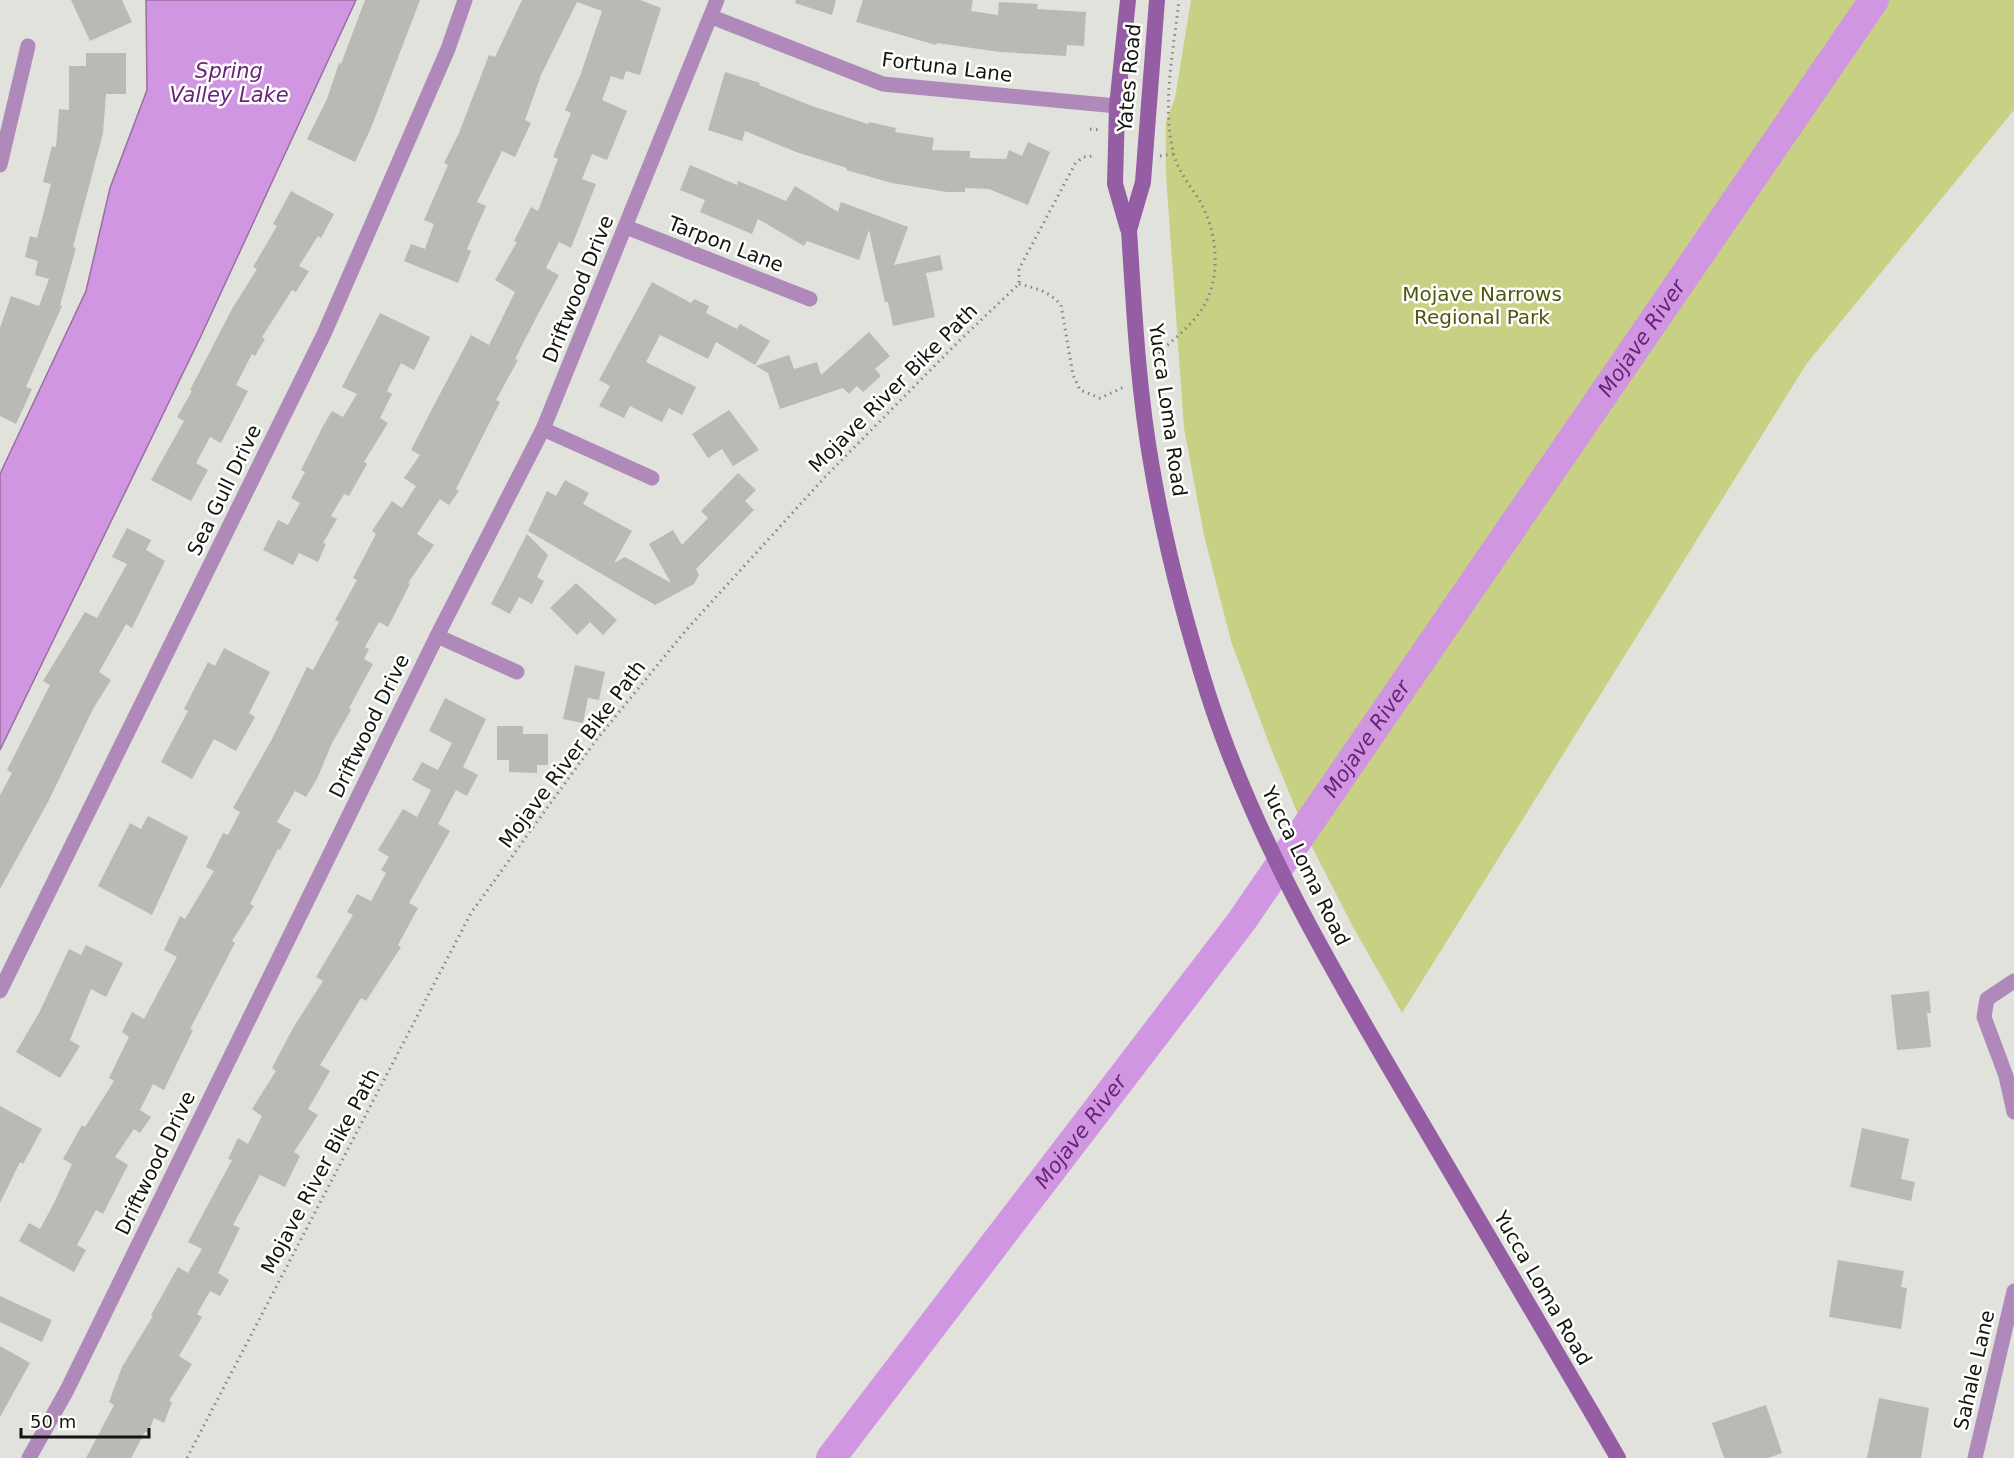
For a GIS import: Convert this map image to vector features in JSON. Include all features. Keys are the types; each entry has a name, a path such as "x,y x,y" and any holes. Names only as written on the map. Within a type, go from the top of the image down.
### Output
{"main road":[{"name":"Yates Road","path":"1116,132 1128,0"},
{"name":"Yates Road","path":"1152,157 1157,0"},
{"name":"Yucca Loma Road","path":"1116,132 1115,184 1129,230 1142,398 1152,469 1170,553 1191,633 1209,696 1232,757 1271,849 1336,975 1618,1458"},
{"name":"Yucca Loma Road","path":"1129,230 1152,157"}],"street":[{"name":"Sea Gull Drive","path":"0,991 324,334 448,49 465,0"},
{"name":"Driftwood Drive","path":"29,1458 67,1390 437,636 543,429 717,0"},
{"name":"Fortuna Lane","path":"712,17 882,84 1117,106"},
{"path":"0,165 28,46"},
{"name":"Tarpon Lane","path":"626,227 810,299"},
{"path":"543,429 652,478"},
{"path":"437,636 517,672"},
{"path":"2014,981 2008,982 1987,999 1984,1017 2006,1076 2014,1112"},
{"name":"Sahale Lane","path":"1975,1458 2014,1291"}],"path":[{"path":"1150,362 1200,313 1208,297 1214,274 1215,251 1210,225 1201,204 1179,171 1173,154 1169,112 1179,0"},
{"path":"1152,157 1173,154"},
{"path":"1093,156 1083,157 1075,164 1019,269 1018,284 1040,289 1054,297 1061,305 1073,375 1080,390 1100,398 1115,393 1126,385"},
{"name":"Mojave River Bike Path","path":"187,1458 471,913 597,739 687,629 825,477 960,339 1018,284"}],"green space":[{"name":"Mojave Narrows Regional Park","path":"1191,0 2014,0 2014,110 1807,363 1402,1013 1353,927 1308,839 1231,641 1204,535 1184,428 1166,174 1166,122 1175,98"}],"water":[{"name":"Spring Valley Lake","path":"146,0 356,0 200,338 0,750 0,474 86,291 110,188 147,90"}],"building":[{"path":"71,0 122,0 132,22 90,41"},
{"path":"365,0 420,0 371,128 355,162 307,139 327,99"},
{"path":"522,0 640,0 661,8 640,75 626,71 623,80 611,76 602,100 627,111 607,160 592,154 582,179 596,184 571,248 559,242 546,268 559,275 496,400 500,402 456,489 459,491 449,505 440,499 417,534 434,545 408,583 410,584 388,627 379,622 365,647 369,649 364,659 373,664 349,708 351,710 332,743 317,779 306,797 295,791 277,822 291,830 280,850 278,849 250,904 254,906 232,941 235,943 190,1029 193,1030 164,1090 153,1084 140,1110 151,1117 140,1133 134,1129 115,1157 128,1165 103,1214 96,1210 77,1245 86,1250 74,1272 19,1241 29,1223 40,1229 53,1205 72,1164 63,1159 82,1125 85,1127 114,1081 109,1078 129,1037 122,1032 132,1012 144,1019 177,957 164,950 180,916 185,919 214,871 206,867 223,833 228,835 240,812 233,808 272,739 307,667 313,670 339,622 335,620 357,580 353,578 376,534 372,531 392,501 402,508 416,486 404,478 420,455 411,450 432,409 471,335 489,345 515,292 495,280 517,242 514,241 531,207 538,211 558,159 553,157 571,113 565,110 580,76 602,11 577,2 541,75 525,120 531,123 515,157 502,151 477,202 486,206 467,249 471,251 458,283 404,261 411,244 425,249 434,224 424,220 448,165 444,163 459,133 489,55 495,57"},
{"path":"796,0 836,0 832,15 795,3"},
{"path":"863,0 973,0 971,11 998,15 999,2 1038,4 1037,9 1086,12 1084,46 1067,45 1066,56 1000,52 937,43 936,45 856,22"},
{"path":"86,53 126,53 126,94 106,94 103,133 73,247 76,248 60,305 62,306 26,387 32,389 16,424 0,416 0,328 11,296 39,306 49,279 35,275 38,261 25,257 30,236 37,238 51,184 43,182 52,146 56,147 59,109 69,110 69,66 86,66"},
{"path":"725,72 760,83 759,85 812,106 868,124 869,122 896,128 895,132 934,138 932,150 970,151 970,158 1006,159 1009,150 1022,156 1028,142 1050,152 1028,205 989,189 965,188 965,192 947,192 892,183 846,170 847,168 796,152 745,131 742,141 708,130"},
{"path":"690,165 737,185 738,181 786,201 795,186 838,212 841,202 908,227 894,265 940,255 943,270 926,273 935,317 893,326 888,302 885,302 869,230 859,260 807,241 804,246 758,219 752,234 700,212 705,200 680,190"},
{"path":"291,191 334,214 321,238 318,236 299,266 309,271 296,292 292,290 262,337 265,339 255,356 252,354 236,385 248,391 221,443 210,437 196,463 208,470 191,501 151,480 184,421 177,417 192,391 190,390 232,309 257,269 253,267 277,226 273,224"},
{"path":"652,282 691,303 694,299 709,306 706,313 737,329 740,324 770,341 755,365 716,342 708,359 660,335 646,362 696,387 682,415 669,408 662,422 630,406 624,418 599,406 610,386 599,380"},
{"path":"380,313 430,337 414,370 401,363 387,391 392,394 380,418 388,423 364,462 367,464 349,496 344,494 331,516 337,519 323,543 326,544 318,562 299,553 293,565 263,550 278,520 288,525 300,503 291,498 305,472 301,470 332,411 343,417 357,394 342,387"},
{"path":"869,332 890,356 875,369 881,376 863,392 857,386 849,394 843,388 780,409 768,373 756,366 789,355 794,369 817,362 821,375"},
{"path":"729,410 759,450 733,466 722,449 708,458 692,434"},
{"path":"738,473 756,490 745,501 754,510 696,569 699,575 694,584 655,605 528,531 547,491 556,496 565,480 589,493 583,504 632,531 614,563 625,557 671,583 649,544 673,530 682,545 708,518 701,511"},
{"path":"127,528 151,540 146,550 165,561 132,628 126,624 99,672 111,680 93,709 48,802 0,889 0,795 12,773 7,770 50,685 43,681 85,612 97,618 127,564 112,557"},
{"path":"527,534 548,555 537,577 544,581 532,604 519,597 510,614 491,604"},
{"path":"576,583 617,620 603,635 590,622 577,635 550,608"},
{"path":"224,648 270,672 249,713 255,717 236,751 214,739 192,779 161,762 188,711 184,709 208,662 215,666"},
{"path":"575,665 605,672 599,700 588,698 583,723 563,719"},
{"path":"445,698 486,719 463,767 478,775 467,796 456,790 438,824 450,831 409,903 418,908 398,945 401,947 366,1001 361,998 320,1065 330,1071 308,1109 318,1115 294,1152 300,1156 285,1187 260,1175 233,1225 240,1228 218,1273 229,1280 220,1296 210,1291 197,1314 202,1317 179,1356 192,1364 169,1401 172,1402 164,1423 154,1418 148,1433 145,1432 131,1458 86,1458 114,1405 109,1402 122,1367 153,1316 151,1315 178,1267 188,1273 202,1249 188,1242 232,1160 228,1159 238,1138 248,1144 262,1116 252,1109 276,1071 272,1068 293,1028 323,981 316,977 353,915 347,912 357,894 371,901 386,873 381,870 389,857 378,850 403,809 417,817 431,790 412,780 422,762 438,770 452,743 429,731"},
{"path":"497,726 523,726 523,734 548,734 548,765 537,765 537,773 509,772 509,760 497,760"},
{"path":"148,816 188,837 152,915 98,886 130,823 141,829"},
{"path":"86,945 123,963 106,997 91,989 70,1040 80,1046 60,1078 16,1052 39,1013 69,949 81,955"},
{"path":"1929,991 1931,1013 1927,1013 1931,1047 1897,1050 1891,995"},
{"path":"0,1106 42,1129 23,1164 20,1162 0,1203"},
{"path":"1862,1128 1909,1139 1901,1179 1915,1182 1911,1201 1850,1187"},
{"path":"1838,1260 1904,1271 1901,1287 1907,1288 1901,1329 1829,1317"},
{"path":"0,1296 52,1320 42,1342 0,1322"},
{"path":"0,1346 30,1363 0,1417"},
{"path":"1879,1398 1929,1408 1921,1458 1867,1458"},
{"path":"1766,1405 1782,1453 1768,1458 1724,1458 1712,1423"}],"waterway":[{"name":"Mojave River","path":"831,1458 1241,922 1874,0"}]}
